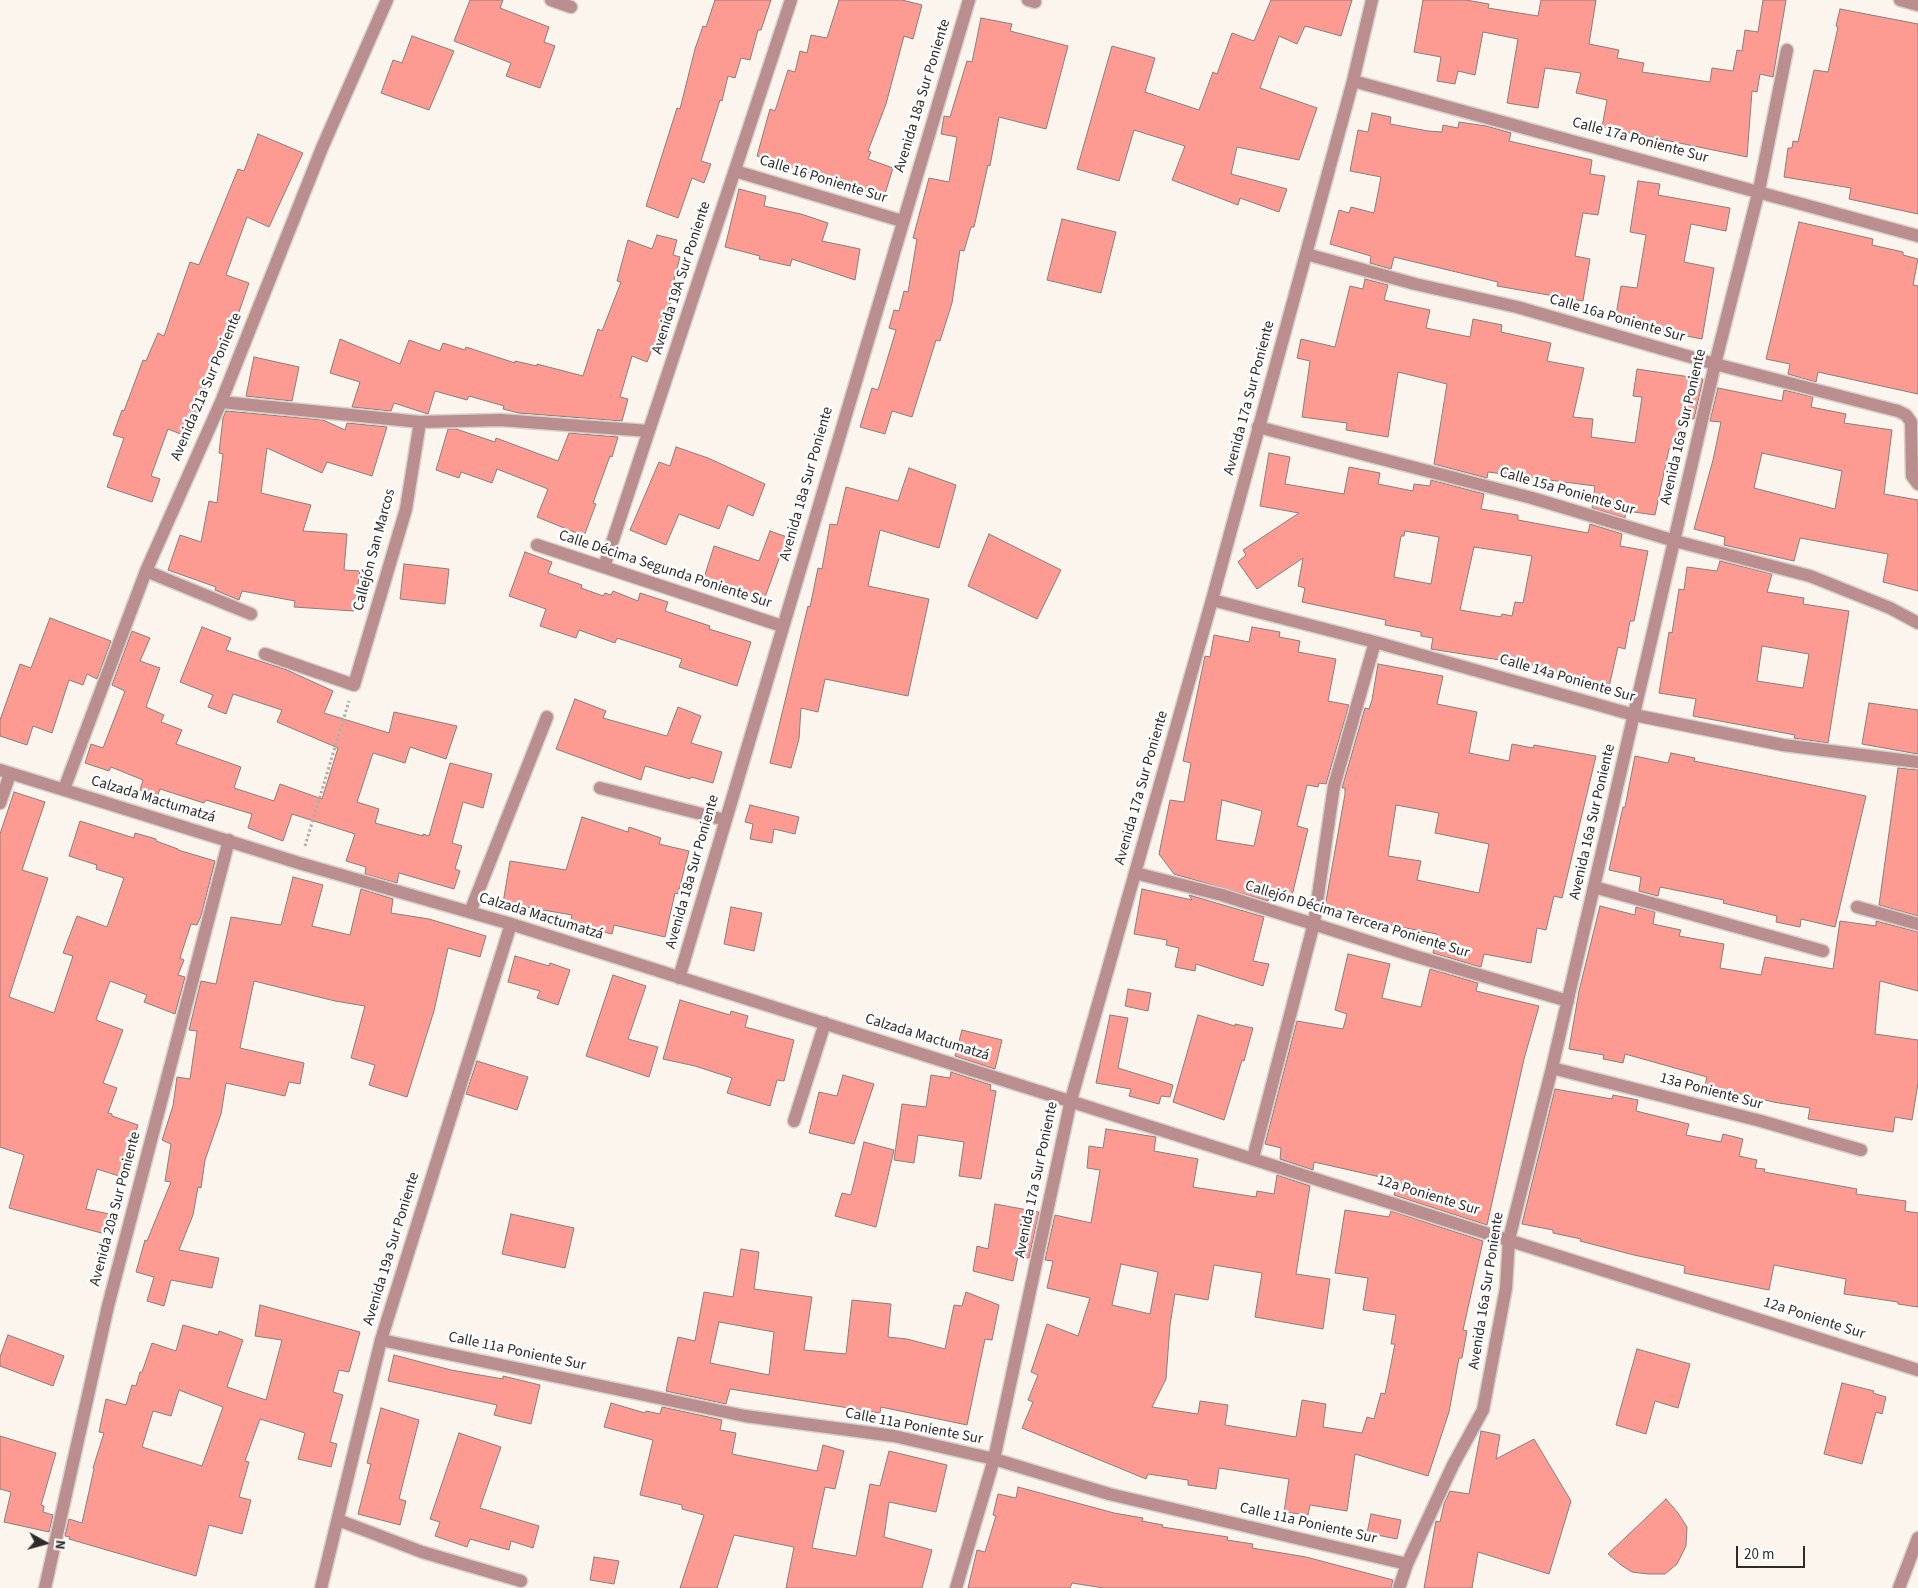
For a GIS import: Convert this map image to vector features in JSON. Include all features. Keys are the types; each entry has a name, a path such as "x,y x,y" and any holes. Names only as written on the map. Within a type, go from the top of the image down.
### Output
{"street":[{"name":"Avenida 21a Sur Poniente","path":"64,789 146,571 221,402 322,148 387,0"},
{"path":"551,0 571,7"},
{"name":"Avenida 19A Sur Poniente","path":"604,567 791,0"},
{"name":"Avenida 18a Sur Poniente","path":"679,978 969,0"},
{"name":"Avenida 17a Sur Poniente","path":"956,1588 994,1458 1071,1100 1212,600 1353,81 1372,0"},
{"path":"1900,0 1918,5"},
{"name":"Avenida 16a Sur Poniente","path":"1399,1588 1407,1564 1453,1465 1483,1410 1506,1288 1509,1239 1568,1001 1715,364 1759,190 1787,50"},
{"name":"Calle 17a Poniente Sur","path":"1353,81 1759,190 1918,236"},
{"name":"Calle 16 Poniente Sur","path":"735,171 902,221"},
{"name":"Calle 16a Poniente Sur","path":"1306,254 1415,284 1517,307 1715,364 1898,411 1906,415 1911,422 1912,476 1918,484"},
{"path":"221,402 420,422 500,420 649,431"},
{"name":"Callejón San Marcos","path":"354,685 406,509 420,422"},
{"name":"Calle 15a Poniente Sur","path":"1258,428 1532,498 1675,541 1810,576 1890,608 1918,624"},
{"name":"Calle Décima Segunda Poniente Sur","path":"537,545 782,626"},
{"path":"146,571 251,614"},
{"name":"Calle 14a Poniente Sur","path":"1212,600 1375,642 1634,715 1783,745 1918,762"},
{"path":"1253,1158 1314,923 1334,786 1375,642"},
{"path":"265,654 354,685"},
{"path":"470,912 547,716"},
{"path":"0,803 5,772"},
{"name":"Calzada Mactumatzá","path":"5,772 299,863 511,924 1071,1100"},
{"path":"600,788 725,820"},
{"name":"Avenida 20a Sur Poniente","path":"46,1588 108,1306 229,840"},
{"name":"Callejón Décima Tercera Poniente Sur","path":"1135,873 1222,895 1411,955 1568,1001"},
{"path":"1594,887 1823,951"},
{"path":"1857,907 1918,924"},
{"name":"Avenida 19a Sur Poniente","path":"321,1588 381,1340 511,924"},
{"path":"794,1121 825,1023"},
{"name":"13a Poniente Sur","path":"1552,1068 1762,1122 1861,1150"},
{"name":"12a Poniente Sur","path":"1071,1100 1918,1370"},
{"name":"Calle 11a Poniente Sur","path":"381,1340 746,1416 894,1436 994,1458 1109,1494 1407,1564"},
{"path":"338,1520 422,1552 521,1581"},
{"path":"1899,1588 1918,1538"}],"path":[{"path":"299,863 354,685"}],"building":[{"path":"470,0 503,0 500,8 549,27 544,42 555,46 540,88 506,76 511,63 454,41"},
{"path":"715,0 771,0 761,30 758,30 750,60 741,58 735,78 728,76 722,101 720,100 701,161 711,164 704,183 692,178 678,218 646,206 677,108 680,109 695,49 703,26 706,27"},
{"path":"839,0 902,0 922,5 913,39 904,36 886,104 868,151 871,152 868,159 893,168 884,197 757,156 770,109 775,111 788,70 795,72 800,51 807,53 811,35 827,38"},
{"path":"1271,0 1352,0 1341,36 1305,26 1297,44 1279,36 1260,88 1317,108 1299,160 1237,147 1231,174 1287,189 1279,212 1240,198 1238,205 1172,180 1185,146 1134,130 1119,181 1077,169 1112,46 1155,58 1145,92 1199,110 1213,72 1217,74 1232,33 1254,41"},
{"path":"1423,0 1466,0 1489,4 1488,8 1538,16 1541,0 1596,0 1589,44 1619,50 1617,58 1644,63 1642,72 1710,82 1712,68 1733,71 1737,50 1742,51 1745,30 1758,32 1763,0 1786,0 1773,77 1760,74 1757,92 1752,91 1747,157 1602,127 1607,100 1576,93 1581,73 1545,68 1538,108 1507,103 1518,39 1483,32 1475,75 1458,71 1455,84 1437,81 1441,57 1414,52"},
{"path":"1840,9 1918,24 1918,214 1849,199 1851,188 1784,177 1788,148 1792,148 1793,141 1798,142 1814,70 1828,72"},
{"path":"981,18 1012,24 1010,31 1068,46 1046,129 999,117 990,166 988,165 974,227 971,227 964,251 960,250 952,303 940,341 936,340 912,417 892,411 885,434 860,427 872,388 878,390 896,330 889,328 894,310 899,311 904,291 908,292 917,239 913,238 929,178 949,182 957,137 941,134 944,116 950,117 967,61 972,62"},
{"path":"412,36 454,51 429,110 381,93 393,60 402,63"},
{"path":"1372,113 1391,117 1390,124 1428,131 1442,132 1443,125 1458,128 1459,122 1486,126 1511,133 1509,141 1592,160 1590,174 1605,176 1598,215 1583,213 1575,256 1590,259 1583,301 1497,286 1498,282 1394,257 1391,269 1370,263 1371,256 1330,244 1339,210 1349,213 1351,207 1374,213 1381,177 1350,171 1358,130 1368,132"},
{"path":"258,134 303,153 269,227 247,217 226,275 249,283 232,332 227,331 188,437 168,429 151,476 160,479 152,502 107,487 124,438 113,435 143,360 146,361 158,333 164,336 190,262 199,265 238,169 244,171"},
{"path":"1638,181 1660,184 1658,195 1730,208 1726,231 1691,224 1684,262 1714,268 1702,339 1650,329 1650,325 1615,320 1621,286 1637,288 1646,235 1630,232"},
{"path":"739,189 766,196 764,206 801,214 828,223 822,241 860,249 855,280 792,259 790,266 759,259 760,256 725,247"},
{"path":"1062,219 1116,232 1101,293 1047,280"},
{"path":"1799,222 1873,239 1872,245 1903,252 1903,255 1918,259 1913,285 1918,286 1918,394 1818,372 1816,382 1788,374 1790,364 1766,359"},
{"path":"657,235 677,240 673,255 680,257 674,280 677,281 669,308 671,309 664,329 661,327 647,362 632,356 620,397 628,399 622,421 519,413 503,409 504,406 469,396 467,400 435,391 428,414 394,403 391,411 352,407 360,382 330,373 340,339 400,364 409,340 440,351 443,343 465,350 466,347 515,363 515,361 537,366 537,364 583,376 598,329 602,331 621,282 617,281 628,240 652,249"},
{"path":"1365,279 1388,285 1384,300 1430,310 1426,328 1470,337 1473,319 1502,325 1501,332 1551,343 1547,361 1584,368 1573,417 1593,419 1591,437 1635,443 1642,397 1633,396 1637,369 1703,379 1694,419 1682,417 1678,448 1669,449 1655,515 1626,511 1625,518 1592,508 1595,486 1488,472 1487,478 1434,464 1447,384 1398,372 1388,437 1346,430 1347,423 1302,417 1310,361 1297,358 1301,339 1335,347 1350,286 1363,289"},
{"path":"254,357 299,367 292,401 246,396"},
{"path":"1718,388 1782,401 1784,390 1813,397 1811,407 1846,414 1844,423 1892,430 1884,494 1918,500 1918,591 1883,582 1888,554 1800,538 1794,561 1724,545 1725,537 1694,529 1713,460 1721,422 1710,421","holes":["1762,453 1842,471 1835,509 1754,488"]},
{"path":"226,411 323,420 345,430 347,423 387,427 372,476 327,462 322,473 267,448 261,493 311,505 303,531 347,534 344,570 360,571 354,611 294,607 295,601 242,591 239,600 215,590 216,587 168,570 180,535 201,542 209,501 217,503 223,454 219,453 223,418"},
{"path":"448,429 456,429 495,442 496,438 558,461 569,433 618,437 593,503 596,504 584,536 537,517 548,489 497,469 492,483 461,472 459,478 436,470"},
{"path":"676,447 708,458 765,484 753,516 728,505 719,529 679,514 666,545 630,530 659,462 670,466"},
{"path":"1269,453 1290,457 1285,484 1344,494 1349,467 1380,473 1378,484 1413,491 1414,484 1430,486 1431,480 1484,494 1481,509 1518,515 1518,520 1588,533 1590,524 1622,534 1620,546 1648,551 1634,621 1630,621 1625,649 1618,647 1609,687 1549,673 1550,668 1431,649 1433,638 1421,636 1421,632 1385,625 1386,620 1302,602 1305,588 1298,586 1303,558 1257,589 1238,562 1246,555 1243,550 1299,513 1260,506","holes":["1405,531 1439,537 1431,584 1394,577 1401,536 1404,536","1474,547 1532,556 1523,603 1515,602 1512,616 1502,614 1501,617 1460,610"]},
{"path":"909,468 956,485 939,548 880,530 868,586 929,599 908,696 825,679 818,712 801,708 799,739 791,768 770,763 808,606 810,607 818,568 822,569 830,524 837,525 846,487 898,501"},
{"path":"770,531 787,537 764,600 703,581 714,546 759,561"},
{"path":"989,534 1061,570 1037,619 968,586"},
{"path":"525,552 552,562 548,573 582,585 581,588 603,596 605,593 611,595 613,591 638,601 640,593 668,602 665,611 710,626 709,629 751,642 737,686 679,667 682,659 617,638 615,643 579,630 576,638 540,626 546,609 509,596"},
{"path":"1720,561 1772,574 1767,592 1804,598 1803,604 1849,611 1828,743 1794,738 1795,735 1693,716 1696,699 1659,693 1669,632 1672,633 1679,589 1684,590 1687,567 1717,571","holes":["1762,646 1809,654 1803,688 1757,681"]},
{"path":"404,564 449,569 445,604 400,599"},
{"path":"50,618 111,641 97,679 87,674 83,685 69,680 52,733 33,726 27,745 0,736 0,720 20,664 31,668"},
{"path":"202,627 231,638 226,650 287,670 333,691 324,713 389,733 394,712 457,726 446,759 410,747 405,763 373,753 357,802 379,809 375,823 429,836 450,763 492,774 483,808 463,802 452,843 462,846 455,869 460,871 454,889 399,873 397,883 365,874 366,867 346,861 355,834 292,814 283,841 248,828 252,814 206,800 204,803 160,789 157,797 140,790 143,780 111,767 109,771 85,763 91,744 103,748 125,691 112,685 132,631 150,638 140,661 160,668 146,707 164,715 161,722 182,730 176,744 241,767 234,788 274,801 280,784 322,799 338,748 277,722 282,710 233,694 226,714 208,707 213,695 180,682"},
{"path":"1252,627 1280,632 1279,637 1300,641 1298,652 1336,659 1328,701 1349,705 1326,784 1319,783 1318,787 1307,785 1297,826 1308,829 1291,900 1270,895 1268,901 1174,874 1159,854 1170,800 1184,802 1191,763 1183,761 1205,656 1210,657 1214,635 1249,642","holes":["1222,800 1262,811 1254,846 1216,840"]},
{"path":"1378,664 1443,676 1437,704 1477,712 1469,753 1509,761 1512,744 1533,748 1534,745 1596,756 1562,898 1554,896 1546,930 1537,928 1531,963 1484,954 1481,967 1433,953 1437,934 1354,918 1355,912 1325,907 1345,794 1345,788 1342,788 1365,708 1369,709","holes":["1396,805 1439,813 1435,833 1489,844 1479,893 1417,880 1421,861 1388,856"]},
{"path":"575,699 606,711 603,718 667,736 678,707 701,716 691,743 722,752 713,783 691,777 690,779 645,766 641,780 556,749"},
{"path":"1869,703 1918,710 1918,754 1862,744"},
{"path":"1671,753 1695,758 1694,761 1866,796 1835,927 1801,919 1800,927 1776,922 1777,916 1723,903 1724,900 1660,887 1658,896 1639,891 1641,877 1609,870 1623,807 1625,807 1635,756 1668,763"},
{"path":"1898,768 1918,770 1918,916 1879,905"},
{"path":"14,792 45,802 22,870 48,878 9,997 54,1013 73,956 63,953 77,916 107,927 124,878 96,869 97,865 69,856 80,821 134,838 135,833 156,839 156,841 178,850 215,861 201,916 197,925 191,924 180,958 184,960 178,975 185,977 175,1014 144,1002 147,995 110,981 96,1020 123,1030 103,1083 117,1088 108,1113 138,1125 122,1177 97,1169 86,1209 109,1214 105,1234 9,1208 24,1155 0,1147 0,834"},
{"path":"750,805 799,817 795,834 774,829 772,843 750,839 753,824 745,822"},
{"path":"582,817 628,832 629,827 661,838 659,844 689,851 678,894 675,893 665,937 614,925 612,934 570,924 572,915 503,903 510,861 566,870"},
{"path":"293,877 323,885 312,926 350,935 361,889 393,899 391,913 429,919 486,936 480,957 448,948 434,1011 407,1097 369,1085 375,1065 351,1058 365,1006 335,1001 254,981 240,1048 304,1063 300,1084 289,1082 285,1096 226,1083 221,1114 205,1160 201,1188 198,1187 193,1215 179,1250 219,1258 212,1288 171,1280 164,1306 147,1301 154,1277 136,1272 145,1240 147,1241 171,1182 165,1181 171,1144 162,1140 173,1106 177,1077 190,1079 197,1031 189,1030 201,981 216,984 231,917 281,925"},
{"path":"1142,889 1192,900 1189,895 1264,917 1253,961 1269,964 1263,986 1196,964 1195,971 1175,967 1179,948 1166,945 1167,940 1134,934"},
{"path":"1600,906 1635,915 1636,907 1655,912 1653,924 1681,930 1679,936 1724,944 1720,968 1761,975 1765,957 1833,969 1840,921 1876,926 1876,921 1918,932 1918,991 1880,981 1875,1034 1918,1040 1918,1083 1912,1120 1895,1117 1893,1132 1808,1119 1810,1108 1773,1102 1705,1085 1707,1077 1625,1054 1623,1063 1603,1059 1604,1055 1569,1049 1579,991"},
{"path":"731,907 762,913 754,951 724,944"},
{"path":"1348,954 1390,964 1382,998 1421,1007 1430,969 1478,983 1476,991 1539,1006 1524,1059 1487,1225 1394,1195 1398,1181 1314,1162 1313,1170 1280,1159 1281,1148 1265,1144 1297,1021 1343,1029 1347,1014 1335,1010"},
{"path":"515,956 549,966 550,963 570,970 558,1005 537,998 540,991 508,982"},
{"path":"613,975 646,986 628,1039 658,1047 649,1077 586,1056"},
{"path":"1128,989 1151,993 1148,1011 1125,1006"},
{"path":"680,1000 730,1015 731,1011 748,1016 745,1027 794,1040 784,1081 777,1080 770,1106 727,1093 732,1078 695,1066 663,1059"},
{"path":"1110,1015 1128,1018 1118,1068 1173,1085 1170,1097 1161,1096 1159,1104 1129,1096 1131,1089 1096,1083"},
{"path":"1198,1015 1235,1026 1235,1024 1253,1028 1224,1120 1173,1102"},
{"path":"962,1030 1002,1040 995,1069 955,1056"},
{"path":"477,1061 528,1077 517,1110 466,1094"},
{"path":"951,1072 991,1085 990,1090 996,1091 981,1179 959,1176 964,1142 918,1135 914,1163 894,1160 902,1104 926,1107 931,1075 950,1078"},
{"path":"843,1075 874,1084 854,1144 809,1133 819,1092 837,1096"},
{"path":"1555,1089 1612,1099 1613,1095 1638,1100 1636,1111 1689,1124 1686,1135 1721,1142 1723,1134 1743,1139 1739,1156 1757,1160 1755,1168 1765,1169 1764,1172 1857,1189 1856,1194 1906,1201 1905,1211 1918,1213 1918,1307 1844,1294 1846,1279 1774,1265 1769,1290 1684,1273 1685,1266 1634,1255 1580,1241 1581,1239 1553,1233 1553,1230 1522,1224"},
{"path":"1106,1129 1156,1137 1154,1151 1198,1159 1193,1187 1256,1197 1257,1191 1274,1194 1277,1175 1310,1186 1296,1274 1330,1279 1323,1329 1255,1317 1262,1273 1214,1265 1208,1300 1175,1294 1170,1325 1166,1379 1152,1407 1198,1414 1200,1401 1228,1405 1225,1425 1296,1437 1302,1400 1326,1404 1323,1427 1362,1433 1367,1417 1374,1419 1381,1393 1385,1394 1395,1344 1391,1344 1396,1315 1363,1310 1368,1278 1335,1273 1345,1210 1389,1217 1391,1211 1483,1241 1463,1330 1467,1331 1462,1358 1459,1358 1449,1412 1428,1476 1355,1454 1347,1511 1310,1505 1308,1515 1284,1512 1289,1479 1219,1468 1216,1489 1188,1485 1188,1480 1148,1474 1146,1479 1022,1428 1033,1402 1028,1400 1038,1375 1031,1372 1047,1324 1078,1336 1090,1298 1047,1288 1053,1261 1045,1260 1055,1215 1091,1223 1100,1170 1087,1168 1089,1146 1103,1148","holes":["1121,1264 1158,1272 1150,1314 1112,1305"]},
{"path":"864,1142 894,1150 876,1227 835,1216 842,1193 851,1195"},
{"path":"995,1204 1039,1212 1029,1258 1018,1256 1013,1281 973,1271 977,1246 988,1249"},
{"path":"511,1214 574,1228 565,1268 502,1254"},
{"path":"741,1249 759,1252 754,1289 812,1297 804,1350 846,1354 852,1300 891,1304 888,1337 907,1339 945,1349 954,1305 962,1306 966,1292 999,1305 992,1340 985,1339 967,1425 881,1407 880,1413 730,1389 726,1404 666,1391 678,1337 695,1341 704,1292 733,1297","holes":["719,1322 774,1332 769,1375 710,1363"]},
{"path":"260,1305 360,1332 349,1372 339,1370 333,1392 343,1395 330,1442 337,1444 331,1467 298,1459 305,1433 260,1419 245,1461 249,1462 239,1497 251,1500 242,1534 209,1525 196,1576 69,1539 70,1537 65,1536 69,1519 82,1523 93,1468 104,1433 99,1432 106,1399 126,1405 132,1385 136,1386 152,1343 176,1351 183,1325 218,1335 219,1331 243,1340 227,1387 266,1400 282,1340 255,1336","holes":["179,1390 223,1407 202,1466 142,1447 153,1411 171,1416"]},
{"path":"8,1335 64,1356 53,1386 0,1366 0,1357"},
{"path":"1637,1349 1690,1364 1678,1408 1655,1401 1646,1434 1616,1425"},
{"path":"394,1355 451,1370 503,1379 503,1376 540,1385 531,1424 494,1415 497,1405 388,1381"},
{"path":"1842,1383 1874,1391 1873,1393 1886,1397 1882,1414 1876,1412 1862,1464 1824,1454"},
{"path":"611,1403 645,1413 646,1411 660,1414 662,1407 722,1420 720,1430 736,1433 732,1454 817,1471 823,1445 844,1451 835,1489 825,1487 812,1548 856,1556 870,1484 880,1486 889,1451 947,1465 936,1512 889,1502 884,1537 932,1550 922,1588 786,1588 794,1547 734,1535 717,1588 680,1588 704,1515 682,1509 682,1505 640,1495 653,1440 604,1427"},
{"path":"381,1408 419,1420 399,1499 406,1501 400,1525 358,1514 371,1464 367,1463"},
{"path":"1481,1431 1500,1435 1496,1459 1534,1439 1571,1501 1549,1574 1478,1552 1472,1588 1424,1588 1436,1521 1440,1522 1444,1504 1450,1491 1469,1494"},
{"path":"459,1433 501,1447 480,1508 539,1526 533,1548 511,1541 509,1550 470,1539 467,1547 435,1536 440,1522 430,1519"},
{"path":"0,1436 56,1453 41,1505 44,1506 43,1512 53,1515 49,1532 4,1522 11,1492 0,1489"},
{"path":"1018,1487 1114,1513 1143,1518 1142,1521 1163,1525 1162,1527 1228,1537 1227,1540 1253,1544 1252,1548 1306,1557 1393,1580 1391,1588 1104,1588 1072,1583 1070,1588 968,1588 977,1550 985,1552 996,1516 993,1515 998,1494 1016,1498"},
{"path":"1666,1499 1687,1527 1686,1546 1677,1564 1665,1574 1632,1572 1608,1554"},
{"path":"1371,1514 1401,1520 1397,1539 1367,1533"},
{"path":"594,1557 619,1561 614,1584 590,1580"}]}
